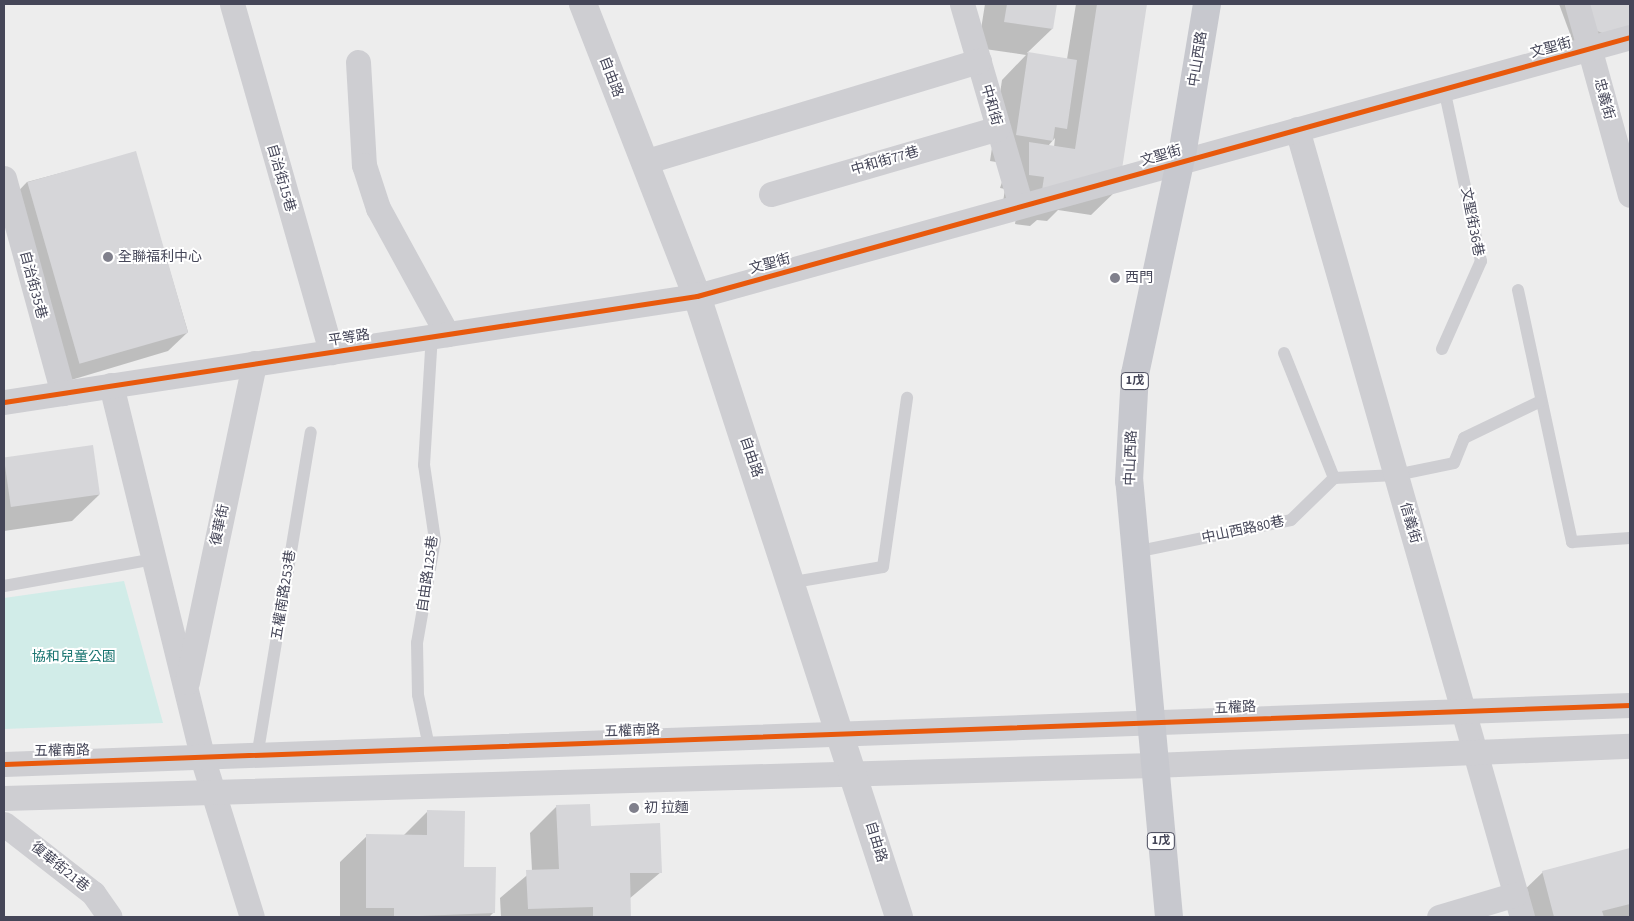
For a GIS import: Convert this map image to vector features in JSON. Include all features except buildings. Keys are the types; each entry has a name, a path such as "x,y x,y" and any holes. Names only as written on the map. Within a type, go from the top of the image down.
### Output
{"main road":[{"name":"中山西路","path":"1169,917 1153,765 1129,481 1136,374 1177,163 1184,149 1206,4"}],"street":[{"name":"自治街15巷","path":"232,4 331,352"},
{"name":"自由路","path":"583,4 697,296 794,582 899,917"},
{"name":"中和街","path":"962,4 1021,206"},
{"name":"忠義街","path":"1577,4 1630,195"},
{"name":"文聖街","path":"697,296 1630,37"},
{"path":"644,162 979,61"},
{"path":"358,62 364,165 378,208 439,335"},
{"name":"中和街77巷","path":"771,194 998,128"},
{"name":"信義街","path":"1297,129 1519,906"},
{"name":"自治街35巷","path":"4,178 63,393"},
{"name":"平等路","path":"4,402 697,296"},
{"name":"復華街","path":"186,687 254,363"},
{"name":"復華街","path":"111,385 203,760 215,790 252,917"},
{"name":"五權路","path":"841,734 1630,704"},
{"name":"五權南路","path":"4,764 203,760 841,734"},
{"path":"4,798 215,790 1153,765 1630,746"},
{"name":"復華街21巷","path":"4,824 92,893 110,917"},
{"path":"1439,917 1519,906"}],"lane":[{"name":"文聖街36巷","path":"1442,349 1481,261 1444,89"},
{"path":"1518,290 1572,542 1630,538"},
{"name":"自由路125巷","path":"430,751 418,695 417,643 435,540 424,465 439,335"},
{"path":"1284,353 1334,478 1396,476 1454,463 1464,438 1542,401"},
{"path":"794,582 883,566 907,398"},
{"name":"五權南路253巷","path":"257,758 311,432"},
{"name":"中山西路80巷","path":"1135,552 1291,520 1334,478"},
{"path":"4,586 154,559"}],"green space":[{"name":"協和兒童公園","path":"124,581 163,723 4,729 4,598"}],"cycle path":[{"path":"4,402 697,296 1630,37"},
{"path":"4,764 1630,705"}],"place":[{"name":"全聯福利中心","path":"108,257"},
{"name":"西門","path":"1115,278"},
{"name":"初 拉麵","path":"634,808"}]}
